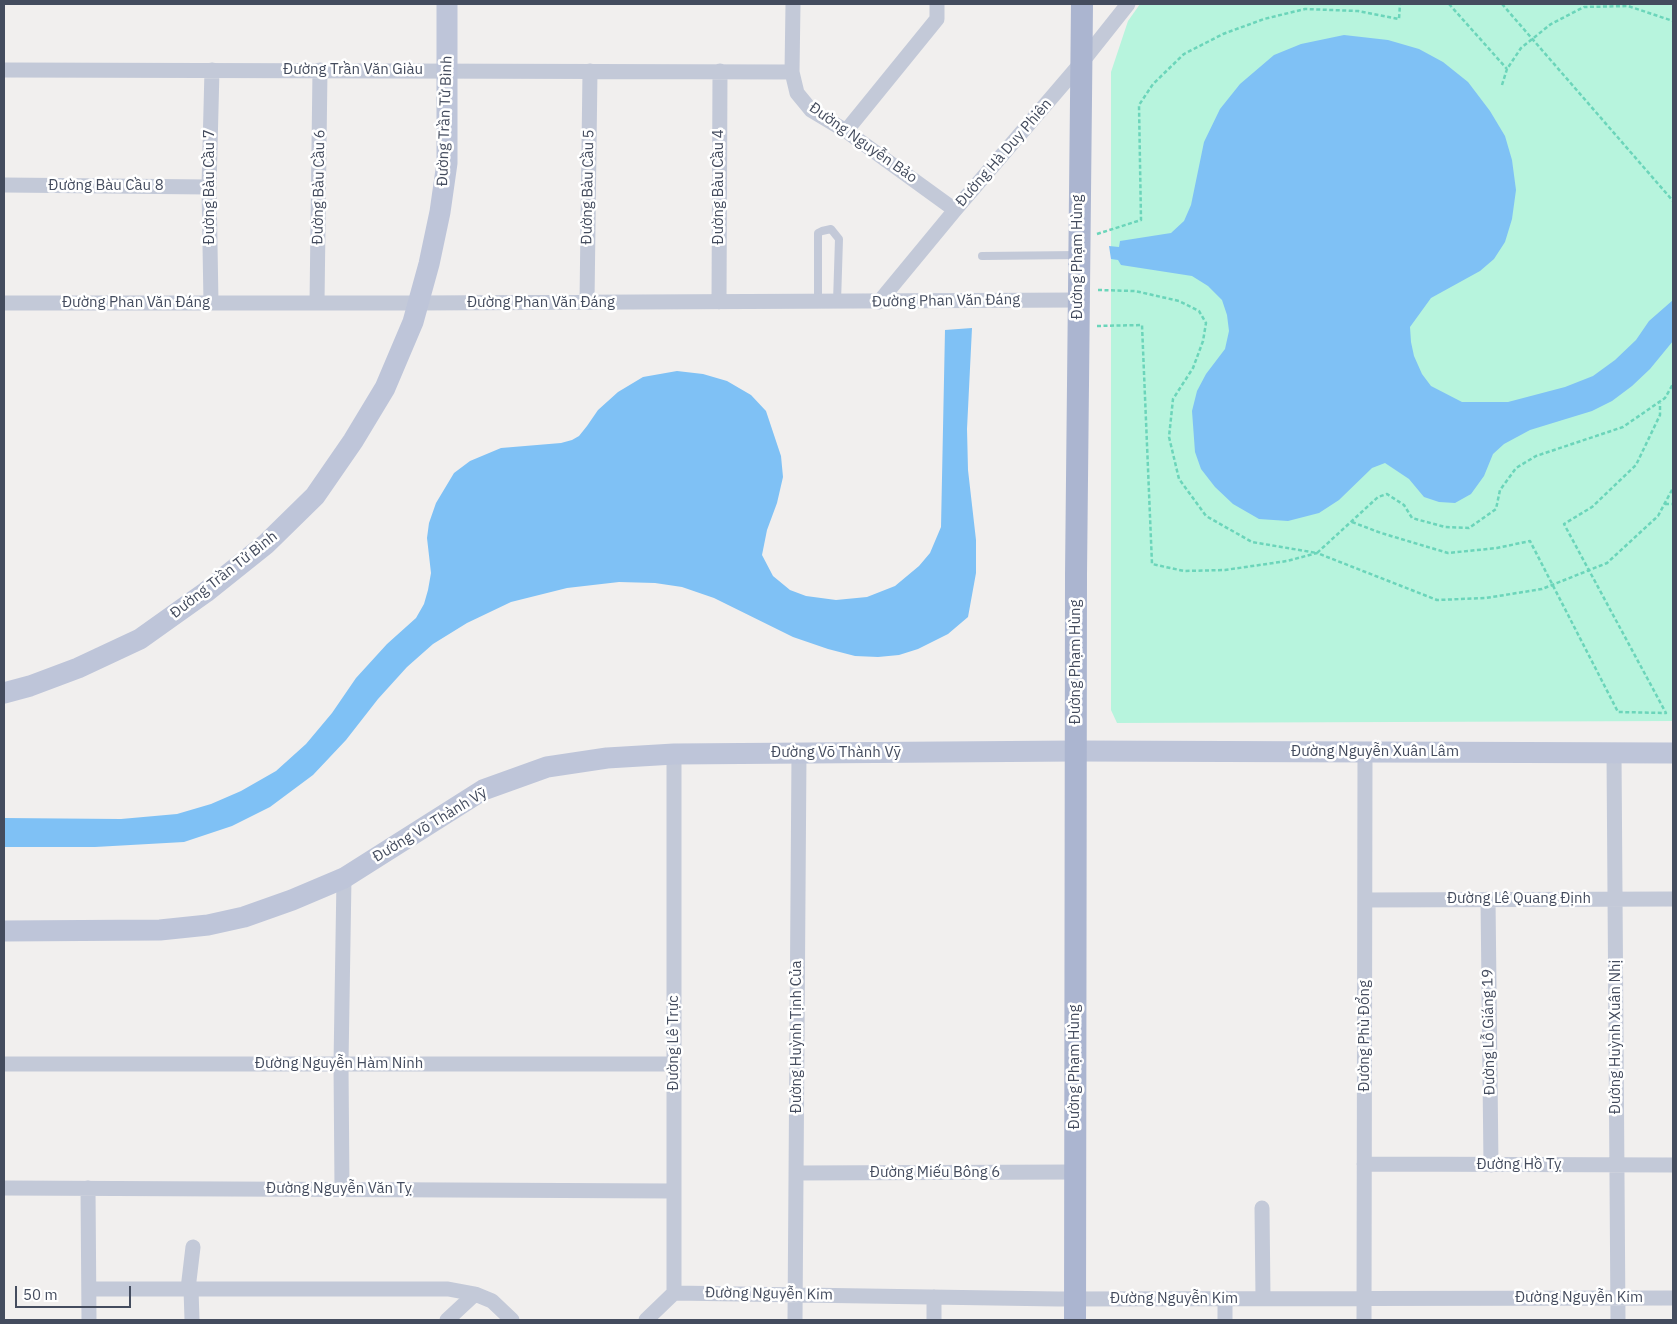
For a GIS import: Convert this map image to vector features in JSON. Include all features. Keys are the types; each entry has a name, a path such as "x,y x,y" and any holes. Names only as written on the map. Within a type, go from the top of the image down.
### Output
{"main road":[{"name":"Đường Phạm Hùng","path":"1075,1310 1078,246 1082,4"}],"street":[{"name":"Đường Trần Tử Bình","path":"4,693 30,686 78,668 140,639 206,592 266,544 315,496 353,441 385,388 413,322 440,212 447,163 447,4"},
{"name":"Đường Nguyễn Bảo","path":"793,4 792,72 796,93 811,110 846,131 955,210"},
{"path":"846,131 937,19 937,4"},
{"name":"Đường Hà Duy Phiên","path":"879,302 1082,62 1128,4"},
{"name":"Đường Trần Văn Giàu","path":"4,70 792,72"},
{"name":"Đường Bàu Cầu 7","path":"211,303 209,186 212,70"},
{"name":"Đường Bàu Cầu 6","path":"318,303 320,70"},
{"name":"Đường Bàu Cầu 5","path":"586,302 590,71"},
{"name":"Đường Bàu Cầu 4","path":"719,302 720,71"},
{"name":"Đường Bàu Cầu 8","path":"4,185 209,186"},
{"name":"Đường Phan Văn Đáng","path":"4,303 418,304 1078,300"},
{"name":"Đường Nguyễn Xuân Lâm","path":"1076,751 1673,753"},
{"name":"Đường Võ Thành Vỹ","path":"4,930 160,930 208,925 244,917 292,900 344,878 483,790 547,768 607,758 674,754 1076,751"},
{"name":"Đường Phù Đổng","path":"1364,1320 1365,752"},
{"name":"Đường Huỳnh Tịnh Của","path":"795,1320 799,753"},
{"name":"Đường Huỳnh Xuân Nhị","path":"1614,753 1618,1320"},
{"name":"Đường Lê Trực","path":"674,754 674,1293"},
{"path":"342,1189 341,1064 344,878"},
{"name":"Đường Lê Quang Định","path":"1365,900 1673,900"},
{"name":"Đường Lỗ Giáng 19","path":"1488,900 1491,1164"},
{"name":"Đường Nguyễn Hàm Ninh","path":"4,1064 674,1064"},
{"name":"Đường Hồ Tỵ","path":"1364,1164 1673,1165"},
{"name":"Đường Miếu Bông 6","path":"796,1173 1075,1172"},
{"name":"Đường Nguyễn Văn Tỵ","path":"4,1188 674,1191"},
{"path":"88,1188 89,1320"},
{"path":"1262,1208 1263,1298"},
{"path":"192,1320 190,1289 193,1247"},
{"path":"89,1289 448,1289 474,1294 492,1301 512,1320"},
{"path":"646,1320 674,1293"},
{"name":"Đường Nguyễn Kim","path":"674,1293 934,1297 1075,1310 1225,1298 1673,1298"},
{"path":"447,1320 474,1294"},
{"path":"934,1297 934,1320"},
{"path":"1225,1298 1225,1320"}],"lane":[{"path":"818,302 818,234 822,231 831,230 839,239 837,302"},
{"path":"982,256 1078,246"}],"path":[{"path":"1078,246 1141,220 1139,105 1153,84 1184,54 1231,31 1264,19 1305,9 1358,11 1399,19 1400,4"},
{"path":"1449,4 1507,69"},
{"path":"1502,4 1673,201"},
{"path":"1502,85 1507,69 1521,48 1551,24 1584,7 1628,6 1673,20"},
{"path":"1098,290 1135,291 1179,301 1199,311 1206,323 1203,341 1193,368 1174,399 1170,438 1179,479 1206,516 1252,542 1317,553 1437,600 1486,598 1542,588 1607,563 1658,516 1673,488"},
{"path":"1078,326 1142,325 1152,564 1184,571 1224,570 1287,562 1317,553 1378,497 1387,494 1404,505 1412,518 1444,527 1469,528 1496,509 1500,490 1516,468 1536,456 1623,427 1665,398 1673,384"},
{"path":"1352,522 1381,533 1448,553 1497,548 1530,541 1618,712 1666,713 1564,524 1592,507 1636,465 1660,414 1660,401"},
{"path":"1664,504 1673,504"}],"green space":[{"path":"1140,4 1673,4 1673,721 1117,723 1111,710 1111,72 1128,21"}],"water":[{"path":"1344,35 1388,40 1419,49 1443,62 1468,82 1490,111 1505,136 1512,160 1516,190 1512,219 1505,242 1494,259 1480,271 1431,298 1410,327 1414,356 1422,374 1431,386 1462,402 1508,402 1565,387 1593,376 1615,360 1636,340 1649,321 1673,300 1673,341 1650,369 1612,401 1592,411 1530,430 1504,444 1493,454 1484,476 1471,494 1455,503 1439,502 1424,497 1409,479 1385,463 1372,468 1339,500 1319,513 1288,521 1259,519 1233,504 1215,487 1201,469 1195,452 1192,411 1197,391 1206,374 1225,349 1229,331 1227,315 1222,300 1208,286 1192,276 1121,265 1118,260 1111,259 1109,246 1119,247 1120,241 1171,233 1184,221 1191,205 1204,142 1220,109 1240,84 1274,55 1301,44"},
{"path":"972,328 967,429 968,470 976,540 976,573 968,617 948,634 918,649 899,655 878,657 855,656 793,637 714,598 682,587 655,583 619,582 567,588 511,602 467,623 433,644 407,667 378,699 346,740 313,775 270,807 232,826 184,842 95,847 4,847 4,818 121,819 177,814 211,804 241,791 276,771 306,744 332,713 356,678 387,644 416,618 424,604 431,573 427,538 429,523 436,503 454,473 470,461 501,448 561,443 572,440 579,436 598,410 618,392 643,377 677,371 703,374 727,381 751,395 766,411 781,456 783,477 777,503 767,530 762,555 773,576 790,590 806,596 836,600 867,597 895,586 919,566 930,553 941,527 945,330"}]}
